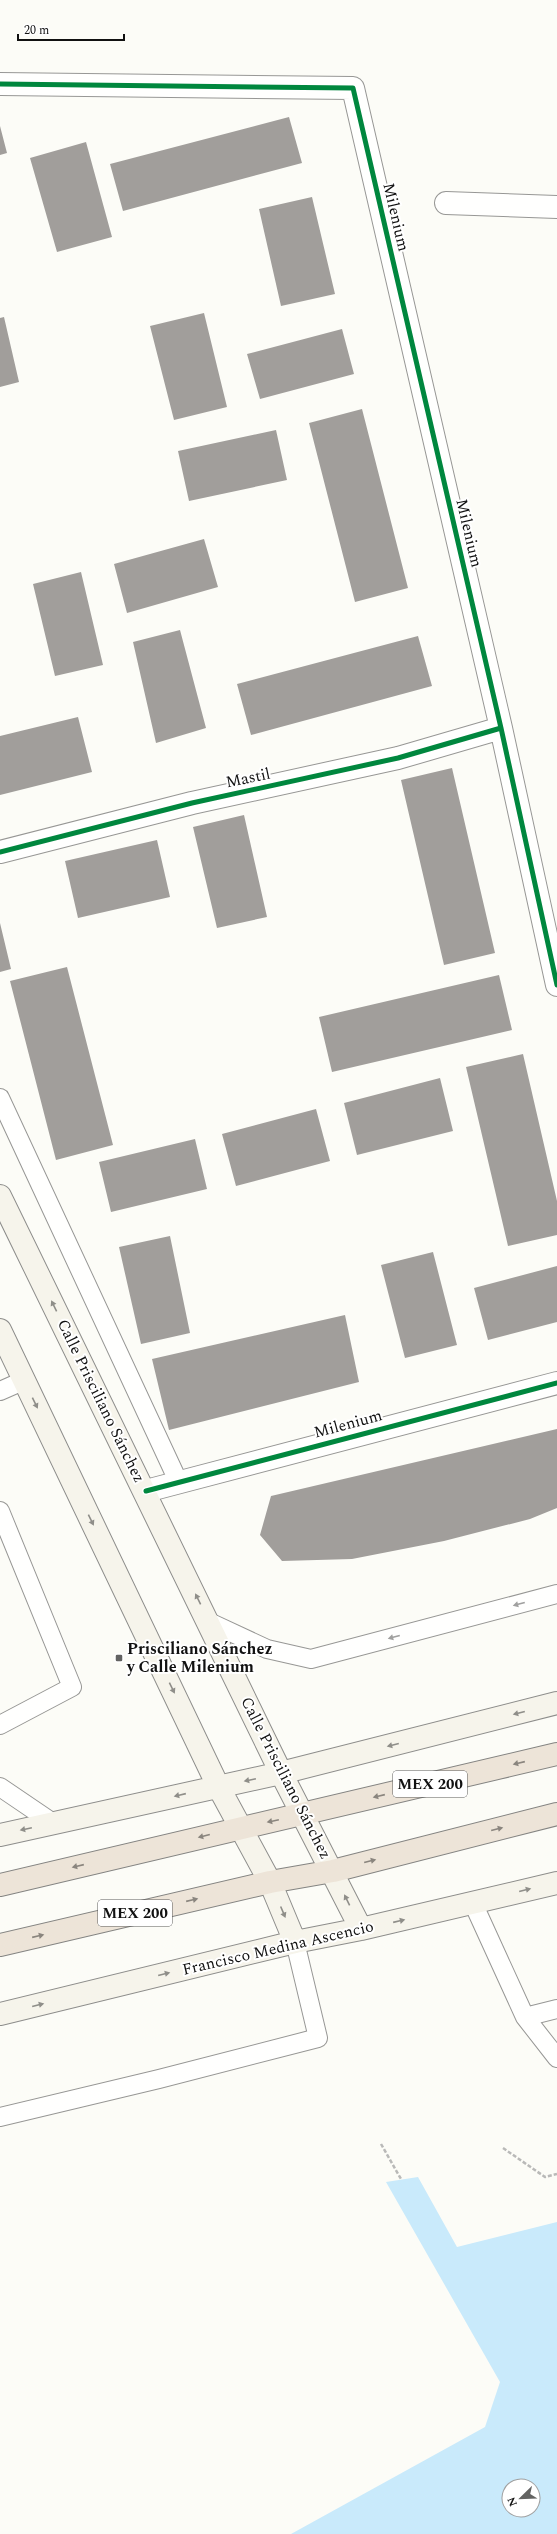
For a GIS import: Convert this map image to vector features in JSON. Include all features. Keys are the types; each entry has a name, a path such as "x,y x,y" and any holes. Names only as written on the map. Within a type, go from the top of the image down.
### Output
{"highway":[{"name":"MEX 200","path":"0,1885 557,1754"},
{"name":"MEX 200","path":"0,1944 270,1882 333,1871 557,1814"}],"main road":[{"name":"Calle Prisciliano Sánchez","path":"0,1196 146,1491 281,1773 304,1814 361,1929"},
{"path":"0,1330 218,1786 242,1827 270,1882 295,1942"},
{"path":"0,1835 281,1773 557,1703"},
{"name":"Francisco Medina Ascencio","path":"0,2014 295,1942 361,1929 557,1883"}],"street":[{"name":"Milenium","path":"0,84 353,88 501,728 557,985"},
{"path":"446,203 557,207"},
{"name":"Mastil","path":"0,852 192,804 398,758 501,728"},
{"name":"Milenium","path":"146,1491 557,1383"}],"lane":[{"path":"0,1098 179,1483"},
{"path":"0,1391 24,1380"},
{"path":"0,1511 72,1687 0,1725"},
{"path":"209,1622 267,1649 311,1659 557,1594"},
{"path":"0,1787 53,1823"},
{"path":"473,1903 525,2017 557,2058"},
{"path":"0,2117 159,2079 318,2038 295,1942"},
{"path":"525,2017 557,2009"}],"path":[{"path":"381,2144 401,2180"},
{"path":"503,2148 545,2177 557,2174"}],"water":[{"path":"418,2177 457,2247 557,2222 557,2534 291,2534 485,2427 500,2382 386,2182"}],"building":[{"path":"289,117 302,163 123,211 110,164"},
{"path":"0,126 7,153 0,155"},
{"path":"86,142 112,237 57,252 30,158"},
{"path":"312,197 335,294 281,306 259,209"},
{"path":"204,313 227,407 174,420 150,326"},
{"path":"4,317 19,382 0,387 0,318"},
{"path":"342,329 354,374 260,399 247,354"},
{"path":"362,409 408,588 355,602 309,423"},
{"path":"276,430 287,480 189,501 178,451"},
{"path":"204,539 218,587 127,613 114,564"},
{"path":"81,572 103,665 55,676 33,584"},
{"path":"180,630 206,728 156,743 133,642"},
{"path":"418,636 432,686 251,735 237,684"},
{"path":"78,717 92,772 0,795 0,736"},
{"path":"452,768 495,953 444,965 401,780"},
{"path":"244,815 267,917 217,928 193,827"},
{"path":"157,840 170,897 78,918 65,861"},
{"path":"0,923 11,969 0,972"},
{"path":"67,967 113,1145 56,1160 10,981"},
{"path":"499,975 512,1030 332,1072 319,1017"},
{"path":"523,1054 557,1201 557,1235 508,1246 466,1067"},
{"path":"440,1078 453,1131 357,1155 344,1103"},
{"path":"316,1109 330,1161 236,1186 222,1134"},
{"path":"195,1139 207,1189 111,1212 99,1162"},
{"path":"170,1236 190,1333 141,1344 119,1247"},
{"path":"433,1252 457,1345 405,1358 381,1265"},
{"path":"557,1266 557,1322 488,1340 474,1288"},
{"path":"345,1315 359,1382 169,1430 152,1359"},
{"path":"557,1429 557,1508 530,1519 444,1541 352,1559 282,1561 260,1535 271,1496"}],"cycle path":[{"path":"0,84 353,88 501,728 557,985"},
{"path":"0,852 192,803 398,758 501,728"},
{"path":"146,1491 557,1383"}],"place":[{"name":"Prisciliano Sánchez y Calle Milenium","path":"119,1658"}]}
